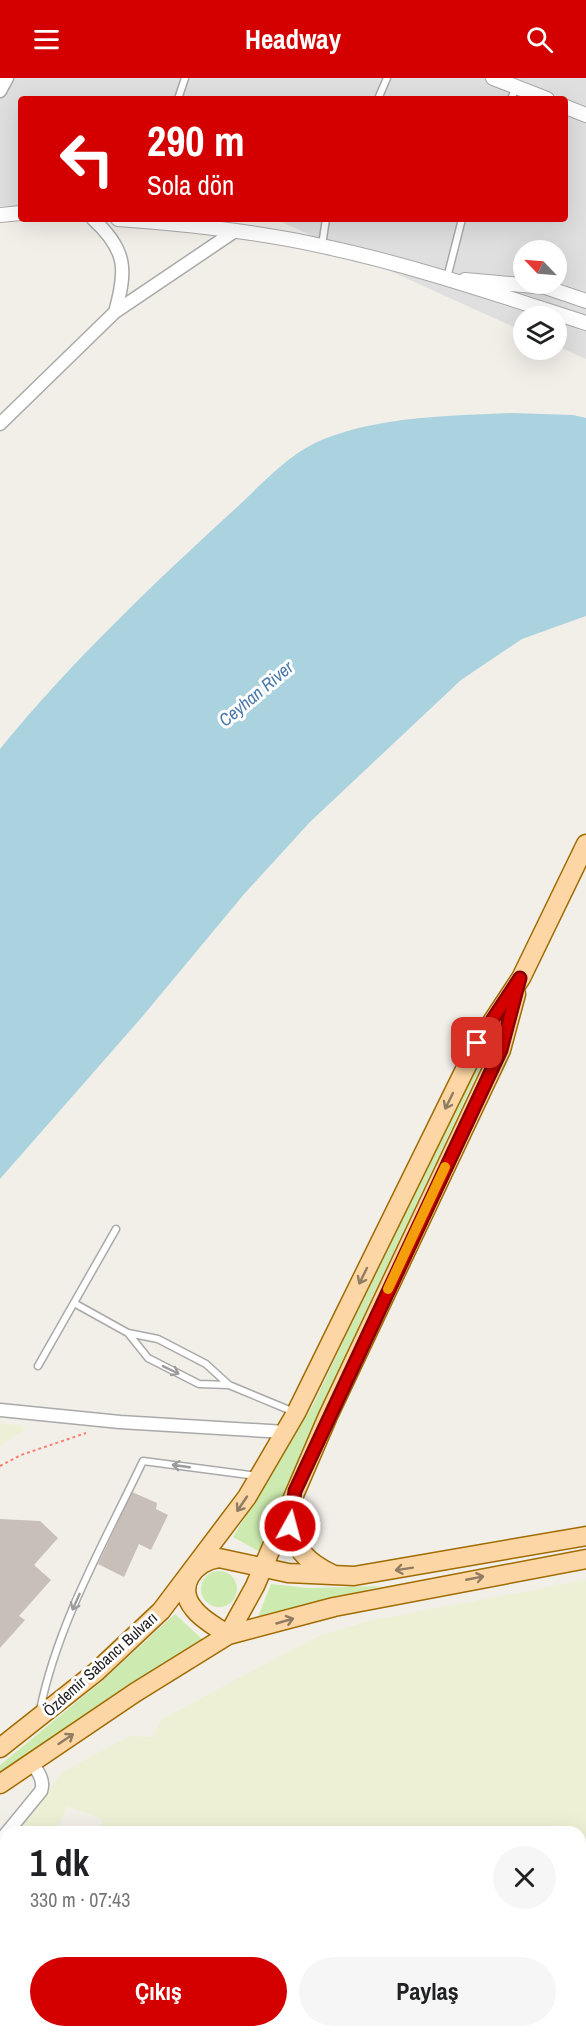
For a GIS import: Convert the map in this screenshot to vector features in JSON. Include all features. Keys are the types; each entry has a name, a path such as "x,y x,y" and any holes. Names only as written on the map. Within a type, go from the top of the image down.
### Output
{"main road":[{"path":"228,1635 264,1568 295,1491 501,1050 520,978 582,865 586,844"},
{"name":"Özdemir Sabancı Bulvarı","path":"0,1748 37,1720 129,1642 168,1603 226,1528 260,1476 296,1413 477,1043 520,978"},
{"path":"295,1491 290,1518 295,1543 315,1565 336,1576"},
{"path":"228,1635 194,1609 186,1591 192,1572 208,1559 336,1576 395,1571 586,1536"},
{"path":"0,1784 136,1692 228,1635 334,1607 586,1559"}],"street":[{"path":"0,91 7,78"},
{"path":"493,78 514,93 530,96"},
{"path":"568,108 586,115"},
{"path":"0,215 18,213"},
{"path":"96,222 120,250 124,282 115,312"},
{"path":"167,222 322,246 451,279 484,292 586,323"},
{"path":"0,424 115,312 235,231"},
{"path":"451,279 545,287 586,301"},
{"path":"0,1410 120,1422 285,1432"},
{"path":"12,1826 41,1791 43,1785 32,1762"}],"lane":[{"path":"179,96 185,78"},
{"path":"379,96 387,78"},
{"path":"322,246 326,222"},
{"path":"451,279 461,222"},
{"path":"39,1366 116,1229"},
{"path":"74,1303 128,1333 158,1339 206,1364 229,1385 296,1413"},
{"path":"128,1333 148,1358 199,1384 229,1385"},
{"path":"37,1720 47,1674 75,1603 143,1461 260,1476"}],"path":[{"path":"0,1466 21,1455 86,1433"}],"shaded area":[{"path":"0,78 586,78 586,359 567,350 567,306 513,306 513,326 282,222 568,222 568,96 18,96 18,206 0,206"}],"green space":[{"path":"489,1034 495,1036 321,1407 260,1552 233,1537 313,1405"},
{"path":"0,1423 23,1426 24,1430 0,1446"},
{"path":"219,1571 232,1576 237,1589 232,1602 219,1607 206,1602 201,1589 206,1576"},
{"path":"586,1580 586,1826 100,1826 103,1819 67,1806 59,1826 17,1826 64,1771 130,1736 153,1737 162,1719 316,1637 368,1621"},
{"path":"271,1584 309,1588 382,1586 304,1605 256,1622"},
{"path":"175,1614 202,1639 129,1685 0,1773 0,1765 101,1682"}],"water":[{"name":"Ceyhan River","path":"512,413 573,415 586,418 586,616 522,639 461,680 310,822 245,893 142,1017 0,1179 0,749 83,655 113,625 266,479 300,452 324,439 346,431 393,421"}],"building":[{"path":"132,1492 157,1503 156,1509 168,1515 151,1550 139,1544 124,1577 98,1564"},
{"path":"0,1519 40,1521 58,1538 34,1565 51,1580 19,1616 25,1620 0,1648"}],"slow traffic":[{"path":"388,1289 445,1167"}],"route":[{"path":"290,1526 295,1491 501,1050 520,978 477,1043"}]}
